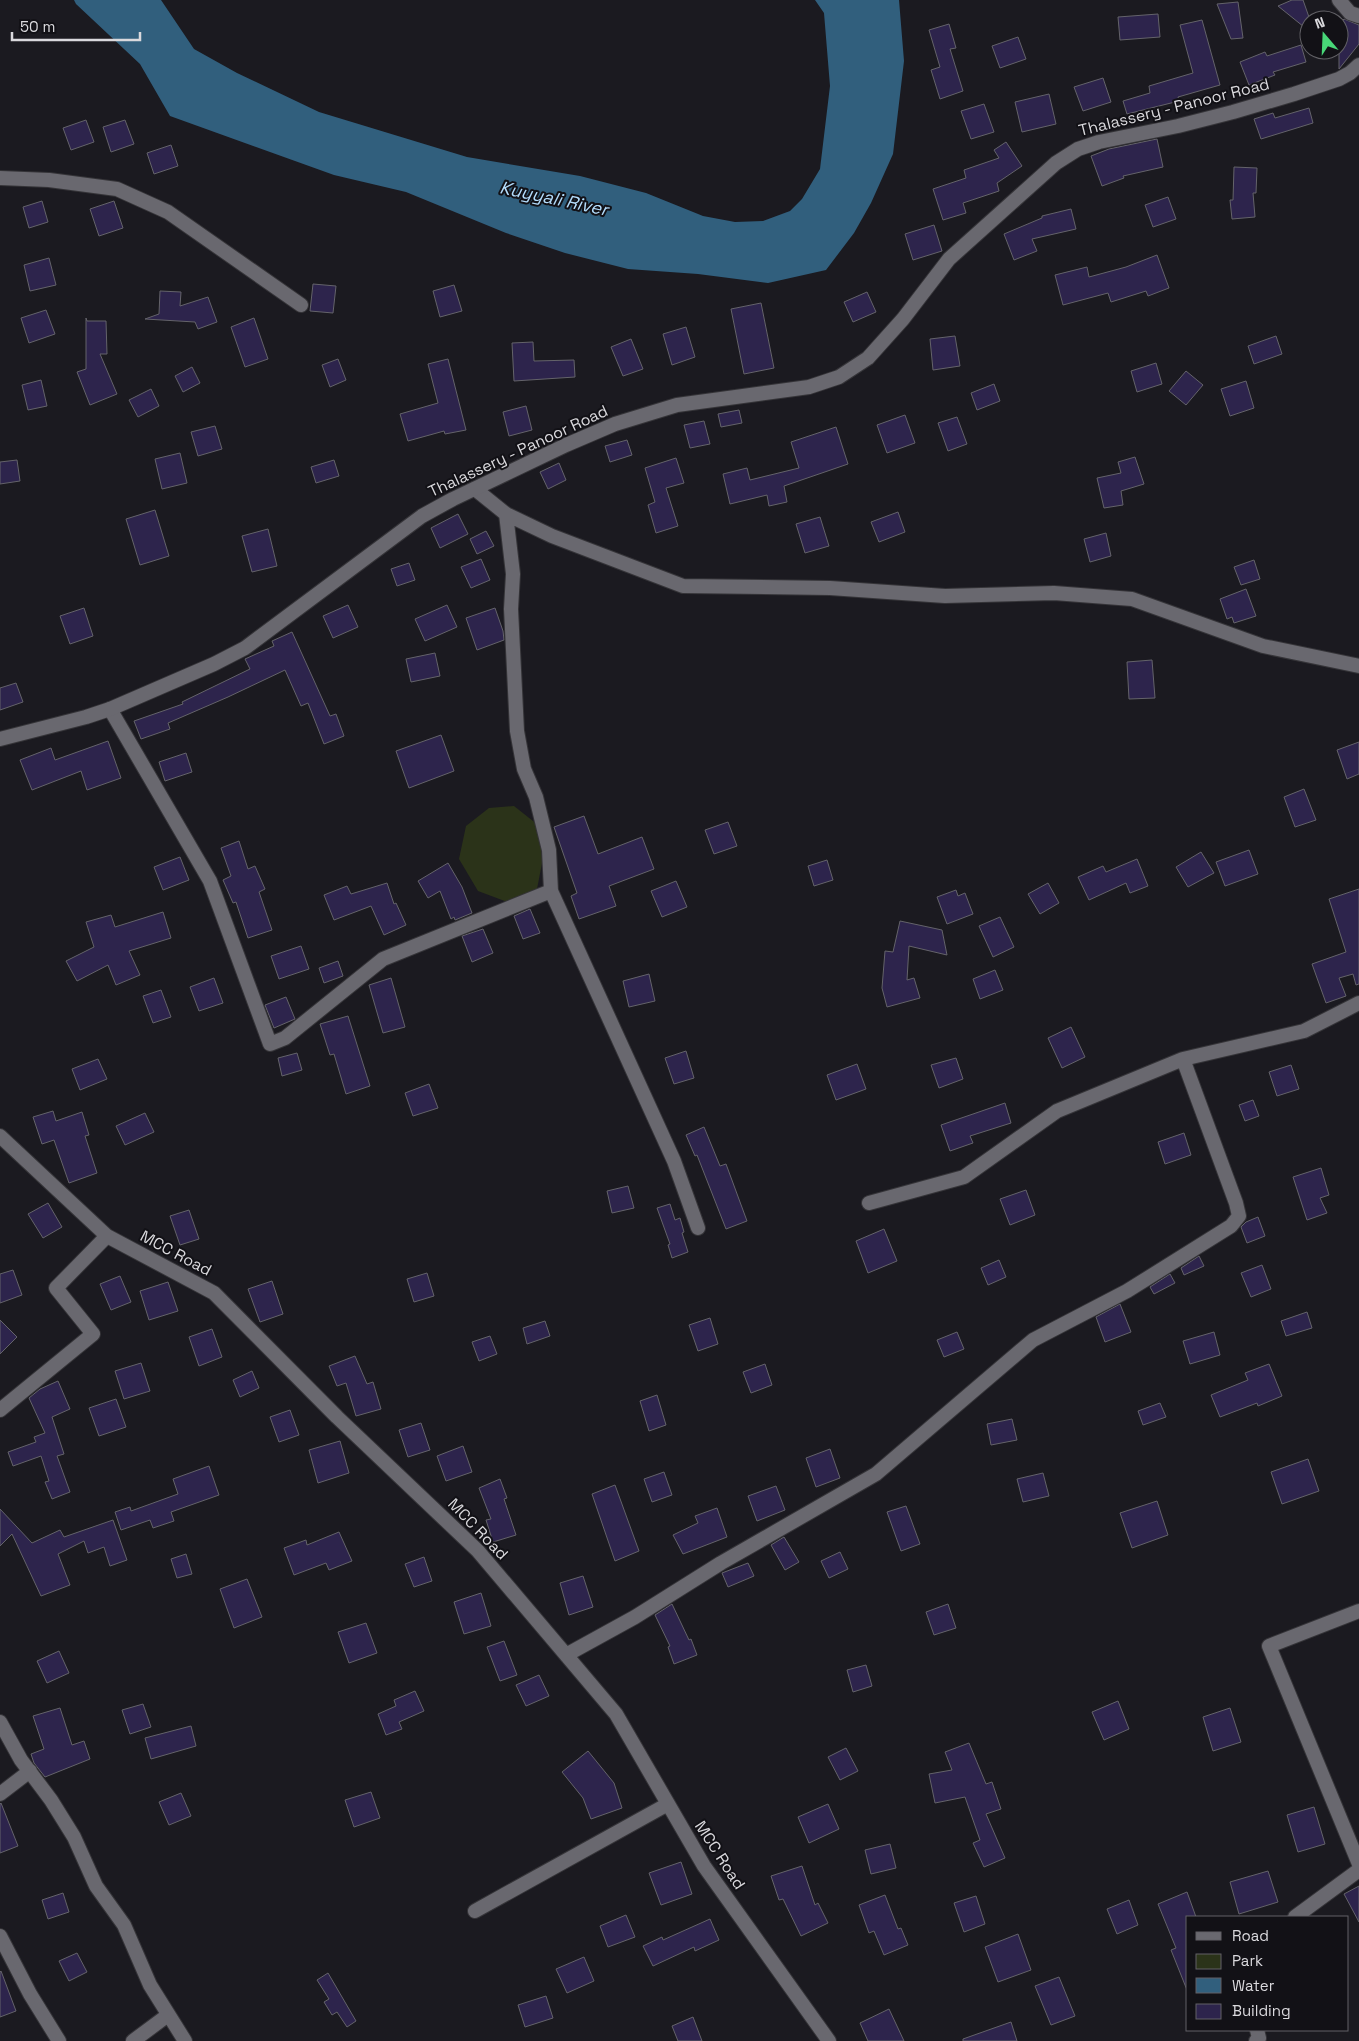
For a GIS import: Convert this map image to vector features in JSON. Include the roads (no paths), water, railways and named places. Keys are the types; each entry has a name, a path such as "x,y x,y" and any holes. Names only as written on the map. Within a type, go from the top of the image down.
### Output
{"street":[{"path":"1339,0 1350,13 1359,16"},
{"name":"Thalassery - Panoor Road","path":"0,739 110,709 214,664 245,648 399,532 453,498 566,445 615,424 677,405 809,387 839,377 868,358 903,319 949,259 1056,163 1078,149 1098,142 1178,126 1233,112 1294,94 1339,79 1350,73 1359,64"},
{"path":"0,178 49,180 117,189 168,212 300,305"},
{"path":"474,489 506,514 552,536 683,586 830,588 945,596 1054,593 1132,599 1263,646 1359,666"},
{"path":"506,514 513,574 511,609 517,731 524,769 536,797 549,850 551,891 670,1152 698,1228"},
{"path":"110,709 210,881 270,1044 285,1038 383,959 551,891"},
{"path":"869,1203 964,1176 1057,1110 1183,1059 1304,1031 1359,1002"},
{"path":"566,1655 635,1617 721,1563 876,1474 1033,1340 1127,1291 1231,1226 1239,1216 1236,1203 1183,1059"},
{"name":"MCC Road","path":"0,1136 107,1236 214,1293 337,1417 478,1551 616,1714 704,1866 829,2041"},
{"path":"0,1410 94,1334 56,1288 107,1236"},
{"path":"1359,1611 1269,1646 1359,1864"},
{"path":"0,1722 21,1760 51,1800 74,1838 96,1886 124,1926 150,1985 185,2041"},
{"path":"0,1794 30,1771"},
{"path":"475,1911 668,1804"},
{"path":"1296,1916 1359,1870"},
{"path":"0,1936 30,1994 59,2041"},
{"path":"133,2041 168,2015"}],"water":[{"name":"Kuyyali River","path":"74,0 161,0 194,49 237,73 319,112 467,157 580,176 646,193 703,216 735,222 763,221 790,211 802,199 820,169 830,86 824,13 815,0 899,0 904,61 893,154 871,203 854,233 826,270 768,283 698,274 628,269 565,253 506,233 406,192 334,175 170,116 140,64"}]}
